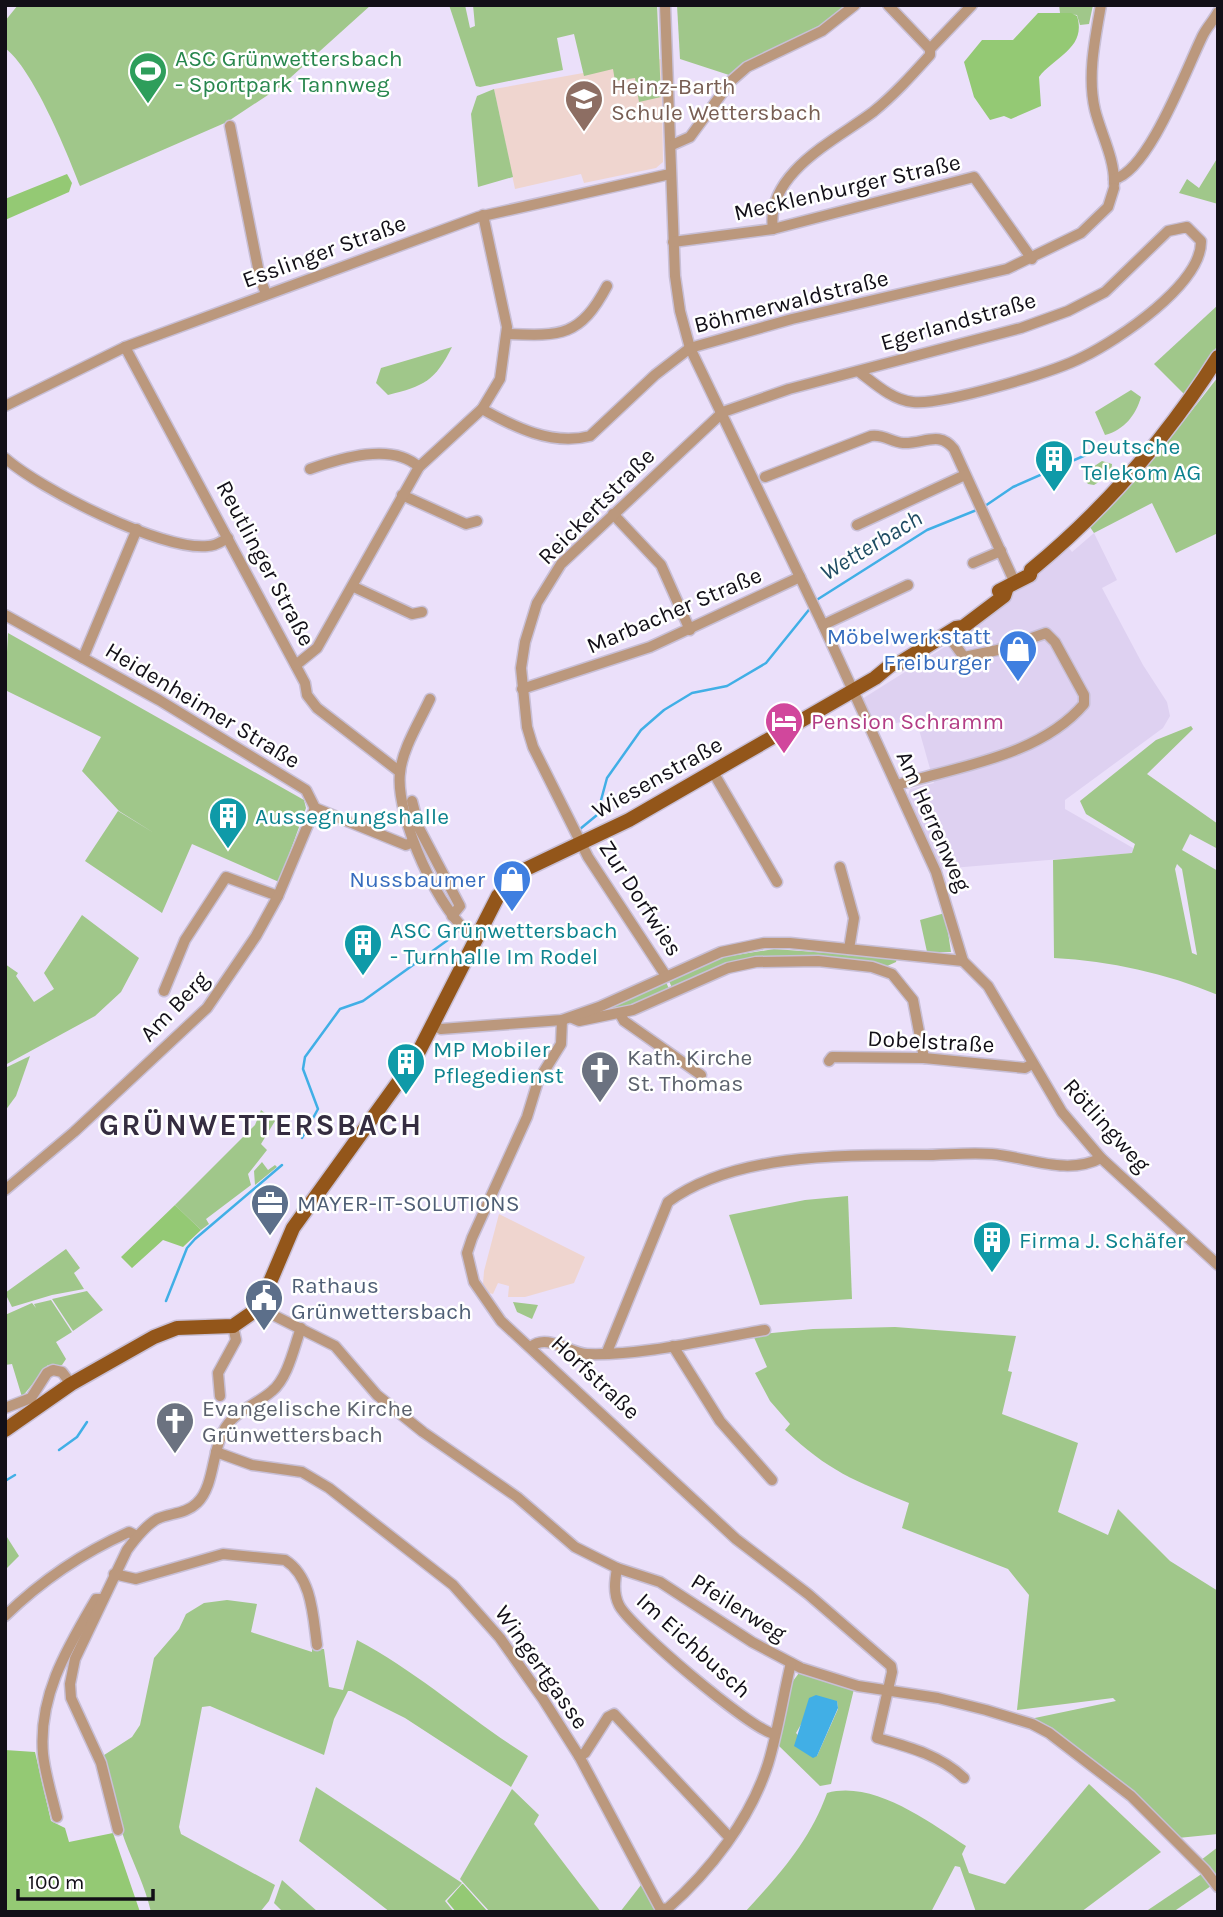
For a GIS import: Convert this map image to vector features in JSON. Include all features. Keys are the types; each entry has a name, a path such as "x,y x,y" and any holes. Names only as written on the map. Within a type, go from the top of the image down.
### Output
{"main road":[{"name":"Wiesenstraße","path":"259,1308 280,1254 299,1219 395,1090 433,1025 498,896 511,881 539,861 615,828 882,674 889,674 898,664 951,631 959,621 1000,591 1030,575 1031,570 1086,521 1152,449 1218,357"},
{"path":"5,1430 71,1384 170,1331 233,1326 259,1308"}],"street":[{"name":"Am Herrenweg","path":"665,5 677,298 690,348 723,412 823,625 851,692 897,785 947,901 963,961"},
{"path":"672,145 690,136 732,81 747,67 822,31 855,5"},
{"path":"773,229 771,216 776,201 800,167 902,86 930,55 930,49 888,5"},
{"path":"930,49 972,5"},
{"path":"1101,5 1093,56 1094,107 1114,185 1134,167 1158,128 1204,32 1218,12"},
{"path":"230,126 260,278 266,294"},
{"name":"Esslinger Straße","path":"5,406 125,347 483,215 670,174"},
{"name":"Mecklenburger Straße","path":"673,242 773,229 974,177 1032,259"},
{"name":"Böhmerwaldstraße","path":"482,409 520,429 552,438 577,440 590,436 655,375 690,348 792,319 1007,269 1066,243 1088,228 1108,207 1114,185"},
{"path":"296,665 317,648 354,587 419,467 482,409 500,379 507,334 483,215"},
{"name":"Egerlandstraße","path":"723,412 789,389 1021,328 1068,311 1105,292 1168,231 1181,226 1192,231 1201,241 1198,258 1187,276 1122,335 1080,359 1018,380 924,402 911,402 885,391 858,371"},
{"path":"507,334 548,336 574,329 593,313 607,286"},
{"name":"Reutlinger Straße","path":"125,347 296,665 307,695 317,708 400,772"},
{"name":"Reickertstraße","path":"580,843 533,747 522,689 525,642 546,586 561,564 723,412"},
{"path":"765,477 882,435 904,443 937,438 947,440 1001,551 1013,585"},
{"path":"310,469 341,460 378,454 412,460 419,467"},
{"path":"5,458 76,504 137,529 184,544 208,546 228,538"},
{"path":"857,525 965,475"},
{"path":"402,495 466,524 477,521"},
{"path":"613,514 661,565 690,630"},
{"path":"83,658 137,529"},
{"path":"973,563 1001,551"},
{"name":"Marbacher Straße","path":"522,689 616,660 690,630 800,578"},
{"path":"823,625 908,585"},
{"path":"354,587 412,614 422,612"},
{"name":"Heidenheimer Straße","path":"5,615 306,790 315,808 392,841 406,845 412,842"},
{"path":"897,785 1021,747 1076,714 1084,704 1084,695 1055,642 1046,633 998,650 964,657 957,650 951,631"},
{"path":"430,699 400,772 401,802 412,842 452,916 462,930 476,939"},
{"path":"713,772 776,883"},
{"path":"412,801 419,828 460,906 452,916"},
{"name":"Am Berg","path":"5,1190 191,1024 244,957 278,895 315,808"},
{"name":"Zur Dorfwies","path":"580,843 666,976"},
{"path":"840,867 854,918 849,949"},
{"path":"164,991 185,940 226,877 278,895"},
{"path":"433,1025 441,1029 567,1018 721,951 764,943 963,961"},
{"path":"567,1018 579,1021 620,1014 728,968 756,962 818,961 873,967 892,974 913,1000 924,1058"},
{"name":"Rötlingweg","path":"963,961 988,986 1062,1112 1101,1158 1218,1265"},
{"path":"620,1014 624,1021 701,1075"},
{"name":"Horfstraße","path":"567,1018 561,1044 538,1081 527,1117 488,1200 467,1253 474,1282 492,1310 736,1539 808,1594 891,1666 888,1693"},
{"name":"Dobelstraße","path":"829,1061 832,1057 924,1058 1025,1068 1032,1065"},
{"path":"607,1352 651,1238 668,1202 715,1180 749,1168 824,1157 991,1154 1063,1165 1083,1164 1101,1158"},
{"name":"Pfeilerweg","path":"259,1308 335,1346 377,1395 423,1432 517,1497 575,1547 617,1568 660,1582 790,1663 858,1686 965,1704 1032,1724 1049,1733 1130,1796 1205,1870 1218,1887"},
{"path":"220,1396 218,1373 236,1340 233,1326"},
{"path":"118,1830 101,1763 71,1699 70,1684 75,1658 114,1574 137,1536 156,1520 182,1512 198,1503 205,1491 216,1452 231,1419 273,1391 280,1382 301,1328"},
{"path":"531,1347 547,1342 582,1353 607,1352 673,1346 765,1330"},
{"path":"673,1346 720,1421 772,1480"},
{"path":"5,1408 32,1398 47,1373 53,1370 59,1370 71,1384"},
{"name":"Wingertgasse","path":"216,1452 252,1465 302,1472 329,1488 434,1569 500,1638 579,1756 656,1901 663,1909 667,1909 694,1885 730,1838"},
{"path":"5,1616 51,1575 75,1560 129,1532 137,1536"},
{"path":"114,1574 136,1579 223,1554 285,1560 292,1565 304,1584 311,1602 317,1645"},
{"name":"Im Eichbusch","path":"617,1568 615,1587 624,1612 721,1701 763,1732 774,1734"},
{"path":"57,1817 43,1753 49,1690 62,1658 96,1599 103,1600"},
{"path":"579,1756 585,1753 608,1717 614,1714 730,1838 767,1765 790,1663"},
{"path":"888,1693 877,1738 929,1755 953,1767 964,1778"}],"shaded area":[{"name":"Heinz-Barth Schule Wettersbach","path":"661,59 663,162 656,168 584,183 581,174 515,189 494,89"},
{"path":"1094,533 1117,580 1102,588 1143,665 1167,702 1170,716 1163,728 1065,800 1065,809 1133,848 1133,853 940,869 908,795 910,789 934,783 918,726 910,728 907,720 876,729 862,699 959,638 1069,548 1072,552"},
{"path":"499,1214 585,1257 574,1283 525,1297 508,1297 509,1286 498,1283 493,1294 489,1293 483,1284 484,1271"}],"green space":[{"name":"ASC Grünwettersbach - Sportpark Tannweg","path":"18,5 371,5 280,87 227,122 80,186 38,92 16,59 5,48 5,21"},
{"path":"449,5 465,5 470,28 475,26 473,5 657,5 661,97 639,102 635,78 615,81 613,69 584,76 574,34 557,38 563,70 476,86"},
{"path":"677,5 847,5 812,32 729,75 680,59"},
{"path":"1059,5 1093,5 1089,24 1080,25 1077,15 1060,13"},
{"path":"1038,13 1071,13 1077,16 1077,36 1067,51 1039,77 1041,106 1011,119 1004,116 990,120 974,97 964,62 982,40 1013,40"},
{"path":"494,89 513,177 478,187 471,114 477,96"},
{"path":"1218,157 1218,204 1179,193 1187,179 1199,188"},
{"path":"67,174 72,183 69,192 5,220 5,199"},
{"path":"1218,305 1218,345 1185,395 1154,364"},
{"path":"452,347 440,368 420,385 388,395 376,383 381,368"},
{"path":"1218,377 1218,533 1176,553 1152,503 1094,533 1090,527 1158,454"},
{"path":"1131,390 1141,397 1136,410 1123,426 1105,435 1095,412"},
{"path":"1102,461 1112,464 1111,474 1094,485 1088,484 1084,479 1087,471"},
{"path":"8,633 304,800 306,808 279,882 192,844 162,913 85,861 118,811 154,833 119,811 82,771 101,737 5,690"},
{"path":"1191,726 1193,729 1147,774 1218,824 1218,849 1190,834 1182,850 1218,871 1218,995 1138,969 1054,958 1053,860 1132,853 1135,844 1086,814 1080,801 1156,740","holes":["1177,864 1182,869 1197,955 1192,953 1175,869"]},
{"path":"945,913 951,952 927,952 920,920"},
{"path":"82,915 139,958 121,992 95,1016 5,1065 5,964 18,973 16,976 34,1002 54,989 44,973"},
{"path":"774,949 897,958 896,962 885,967 777,957 673,990 669,981 724,957"},
{"path":"666,982 670,991 632,1008 586,1016"},
{"path":"30,1056 16,1096 5,1111 5,1068"},
{"path":"261,1110 275,1121 261,1144 267,1150 248,1174 251,1185 206,1219 209,1224 201,1230 175,1205 255,1125"},
{"path":"262,1162 268,1170 275,1165 277,1167 255,1185 254,1171"},
{"path":"848,1196 852,1299 760,1305 729,1215 805,1200"},
{"path":"175,1205 201,1230 183,1247 163,1240 132,1268 121,1257"},
{"path":"66,1249 80,1268 74,1273 84,1289 12,1307 5,1293"},
{"path":"87,1291 103,1310 73,1331 52,1299"},
{"path":"51,1300 72,1332 56,1342 66,1359 62,1365 48,1365 22,1397 12,1364 5,1365 5,1315 32,1303 36,1308 34,1304"},
{"path":"513,1302 538,1305 532,1319 517,1312"},
{"path":"895,1327 1016,1336 1008,1371 1012,1372 1002,1414 1078,1443 1058,1512 1108,1535 1118,1509 1170,1561 1218,1591 1218,1834 1178,1838 1109,1773 1071,1744 1030,1719 1116,1701 1113,1698 1017,1710 1029,1595 1008,1569 902,1528 909,1503 843,1474 815,1456 785,1430 790,1424 770,1401 755,1373 767,1367 753,1335 813,1329"},
{"path":"5,1534 19,1556 5,1570"},
{"path":"227,1600 257,1604 251,1632 312,1652 312,1649 324,1649 329,1687 343,1690 357,1640 401,1666 528,1756 511,1787 405,1718 351,1691 348,1691 334,1719 324,1755 210,1706 202,1707 179,1827 181,1834 275,1885 269,1901 260,1912 151,1912 143,1884 125,1841 101,1757 132,1737 140,1725 154,1658 179,1629 186,1614 204,1603"},
{"path":"799,1673 854,1689 831,1784 820,1786 778,1745 793,1681","holes":["837,1701 838,1709 817,1756 796,1733 807,1714"]},
{"path":"5,1750 35,1752 51,1821 65,1828 69,1842 113,1833 140,1912 5,1912"},
{"path":"1089,1784 1161,1852 1081,1912 976,1912 960,1867 955,1866 931,1912 745,1912 803,1842 827,1793 863,1792 918,1815 966,1846 962,1854 969,1873 1005,1884"},
{"path":"316,1787 462,1883 445,1901 454,1912 390,1912 299,1841"},
{"path":"512,1789 539,1815 534,1824 601,1912 490,1912 460,1879"},
{"path":"1218,1847 1218,1884 1201,1860"},
{"path":"1203,1873 1211,1886 1173,1912 1145,1912"},
{"path":"282,1880 318,1912 283,1912 274,1903"},
{"path":"462,1884 488,1912 456,1912 447,1901"},
{"path":"641,1885 654,1908 661,1912 620,1912"}],"water":[{"path":"816,1695 837,1701 838,1708 817,1756 813,1758 794,1746 809,1698"}],"waterway":[{"name":"Wetterbach","path":"985,506 1013,487 1104,447"},
{"name":"Wetterbach","path":"815,601 927,530 979,509"},
{"name":"Wetterbach","path":"580,829 597,815 607,778 641,730 664,710 692,693 727,686 766,663 812,606"},
{"name":"Wetterbach","path":"302,1138 318,1109 303,1069 305,1057 340,1009 363,1001 452,937"},
{"name":"Wetterbach","path":"166,1301 187,1248 282,1165"},
{"name":"Wetterbach","path":"59,1450 77,1437 87,1422"},
{"name":"Wetterbach","path":"5,1481 15,1475"}],"place":[{"name":"ASC Grünwettersbach - Sportpark Tannweg","path":"148,105"},
{"name":"Heinz-Barth Schule Wettersbach","path":"584,133"},
{"name":"Deutsche Telekom AG","path":"1054,493"},
{"name":"Möbelwerkstatt Freiburger","path":"1018,683"},
{"name":"Pension Schramm","path":"784,755"},
{"name":"Aussegnungshalle","path":"228,850"},
{"name":"Nussbaumer","path":"512,913"},
{"name":"ASC Grünwettersbach - Turnhalle Im Rodel","path":"363,977"},
{"name":"MP Mobiler Pflegedienst","path":"406,1096"},
{"name":"Kath. Kirche St. Thomas","path":"600,1104"},
{"name":"MAYER-IT-SOLUTIONS","path":"270,1237"},
{"name":"Firma J. Schäfer","path":"992,1274"},
{"name":"Rathaus Grünwettersbach","path":"264,1332"},
{"name":"Evangelische Kirche Grünwettersbach","path":"175,1455"}],"district":[{"name":"GRÜNWETTERSBACH","path":"261,1125"}]}
